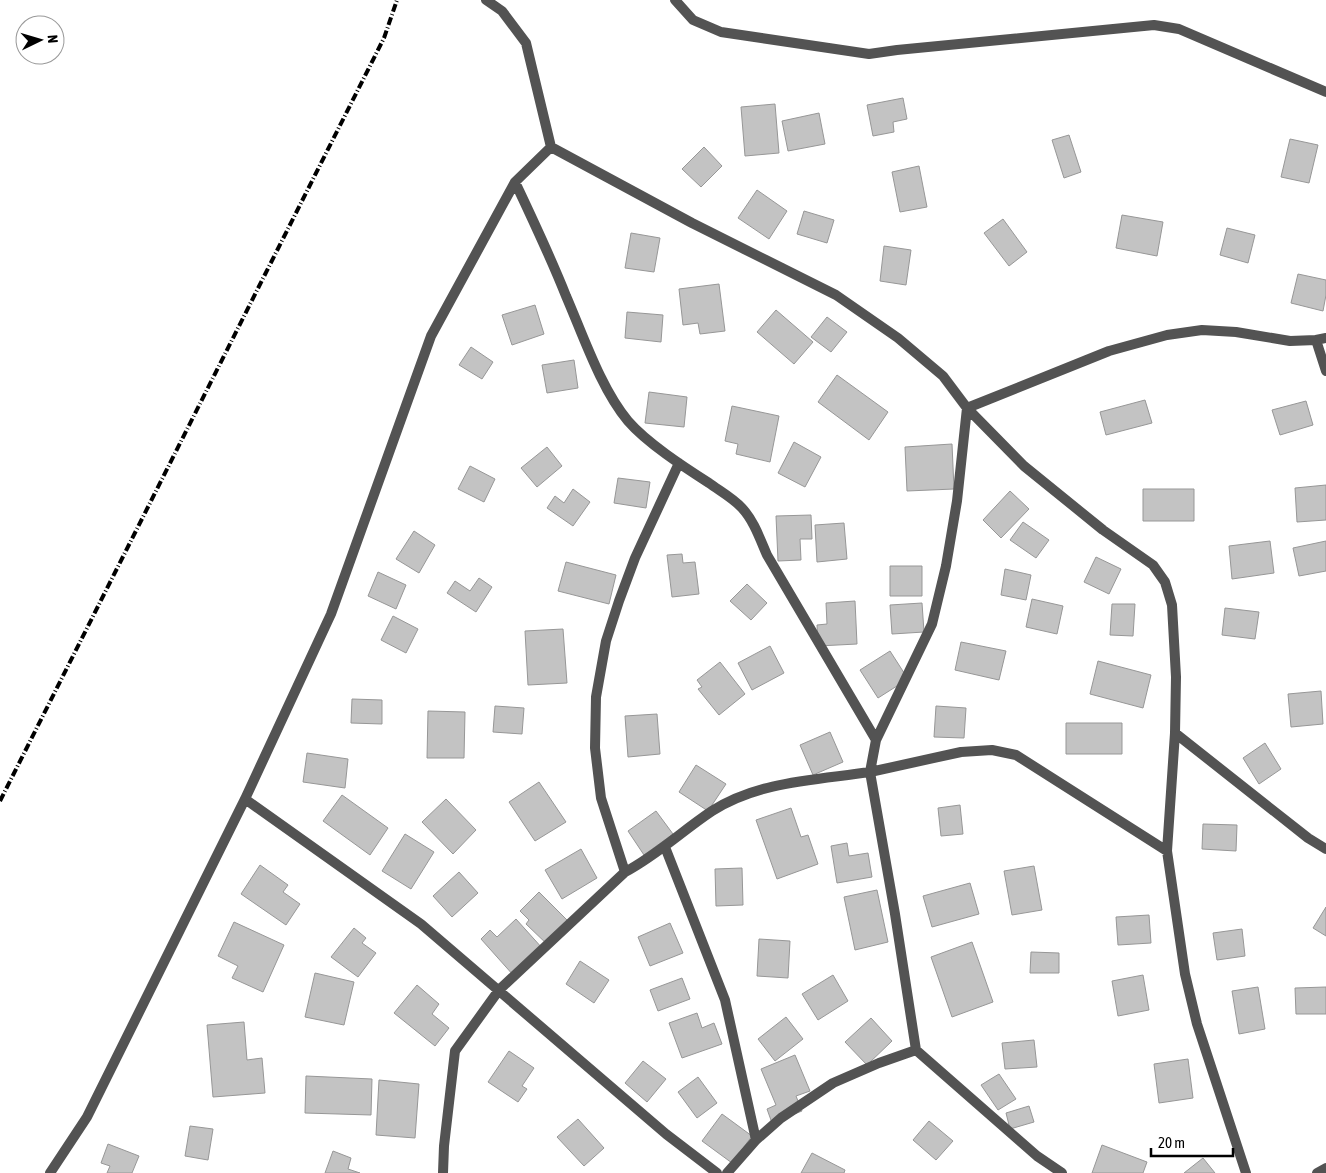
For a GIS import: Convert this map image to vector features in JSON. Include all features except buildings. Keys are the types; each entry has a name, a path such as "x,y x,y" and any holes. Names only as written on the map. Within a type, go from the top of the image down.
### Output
{"street":[{"path":"486,0 502,11 526,42 551,147 692,223 836,295 898,338 943,376 968,408 1024,466 1103,530 1153,565 1165,582 1172,605 1176,677 1175,732 1167,851 1185,974 1195,1016 1246,1173"},
{"path":"675,0 693,20 721,32 869,54 1144,26 1168,26 1326,92"},
{"path":"50,1173 87,1117 245,799 331,614 431,336 516,182 551,147"},
{"path":"516,182 594,363 617,406 629,422 680,463 731,498 742,508 753,525 767,555 876,740"},
{"path":"968,408 1109,351 1167,334 1202,330 1236,332 1290,341 1321,339 1326,371"},
{"path":"968,408 954,520 946,566 932,624 876,740 870,772 916,1050 1036,1156 1062,1173"},
{"path":"625,872 601,798 595,748 596,697 606,641 619,601 635,558 680,463"},
{"path":"1175,732 1308,838 1326,849"},
{"path":"443,1173 444,1146 455,1051 499,990 625,872 642,863 713,811 737,798 769,786 870,772 961,752 992,750 1016,754 1167,851"},
{"path":"245,799 421,924 666,1134 717,1173"},
{"path":"664,847 725,1000 756,1140"},
{"path":"727,1173 756,1140 782,1118 833,1083 880,1062 916,1050"},
{"path":"1317,1173 1326,1168"}],"railway":[{"path":"0,801 384,38 397,0"}]}
